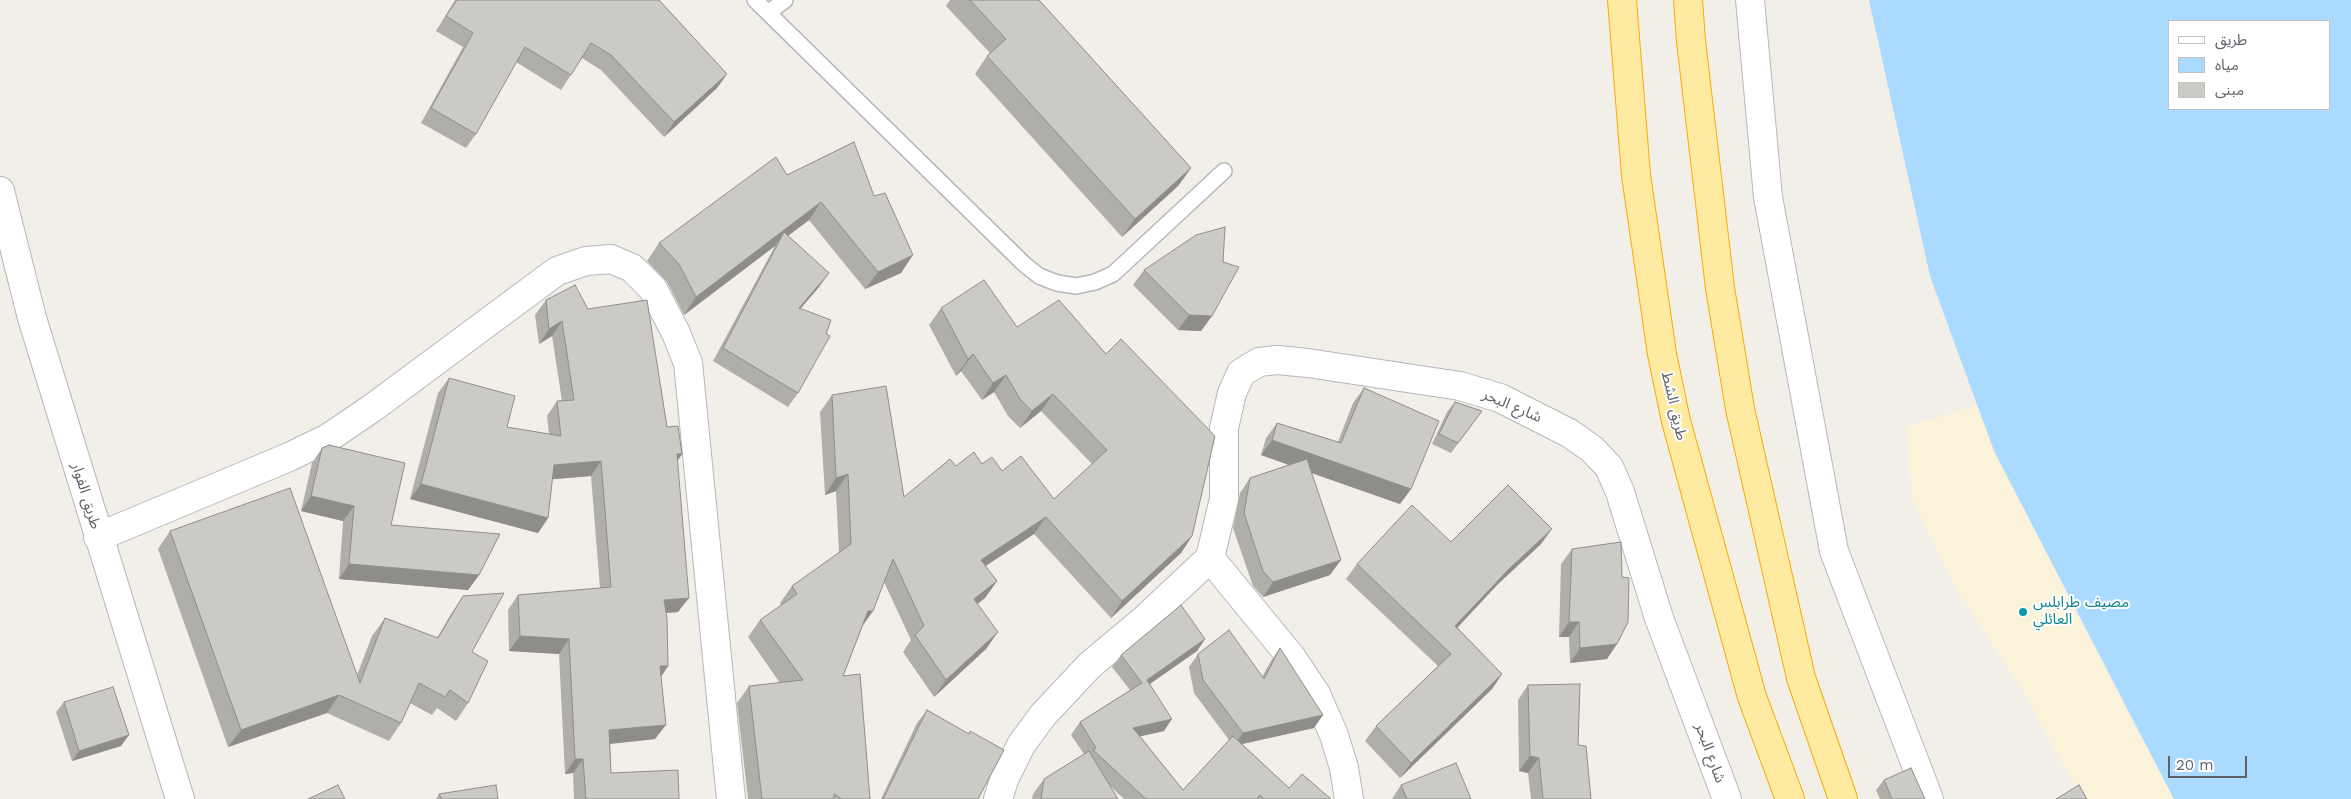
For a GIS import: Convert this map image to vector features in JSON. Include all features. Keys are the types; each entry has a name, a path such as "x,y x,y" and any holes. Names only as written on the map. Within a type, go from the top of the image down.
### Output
{"highway":[{"name":"طريق الشط","path":"1622,0 1636,175 1662,354 1676,420 1752,697 1790,799"},
{"path":"1688,0 1695,80 1720,288 1740,409 1801,678 1843,799"}],"street":[{"path":"1750,0 1768,197 1834,552 1929,799"},
{"name":"طريق الفوار","path":"0,191 32,318 98,538 180,799"},
{"path":"98,538 289,457 328,438 371,409 557,271 586,261 611,259 632,268 653,289 676,333 688,363 731,799"},
{"name":"شارع البحر","path":"1210,558 1224,499 1224,428 1232,393 1241,373 1259,362 1278,360 1308,363 1460,386 1508,402 1569,433 1592,449 1609,467 1620,492 1659,618 1726,799"},
{"path":"998,799 1004,780 1021,745 1044,715 1090,665 1145,619 1210,558 1292,658 1316,694 1334,735 1344,768 1349,799"}],"lane":[{"path":"755,0 1024,264 1039,276 1057,283 1076,286 1095,282 1113,274 1224,171"},
{"path":"768,13 785,0"}],"sand":[{"name":"مصيف طرابلس العائلي","path":"1979,405 1994,451 2136,729 2175,799 2087,799 2061,762 2031,704 1951,580 1912,497 1907,427"}],"water":[{"path":"1869,0 2351,0 2351,799 2174,799 1994,451 1930,276"}],"building":[{"path":"457,0 659,0 727,74 674,122 611,55 591,43 571,75 525,47 476,134 431,108 473,33 446,16"},
{"path":"970,0 1039,0 1191,168 1135,219 987,56 1006,39"},
{"path":"854,142 874,196 885,193 913,255 878,272 821,202 696,297 679,264 659,243 776,157 787,175"},
{"path":"1225,227 1223,262 1239,267 1212,316 1189,315 1144,270 1196,235"},
{"path":"784,232 829,273 799,308 831,320 826,334 830,336 798,393 723,348"},
{"path":"984,280 1017,327 1059,300 1106,354 1121,339 1215,436 1192,536 1122,601 1046,517 981,560 997,581 974,599 998,632 946,680 915,635 924,626 893,559 873,611 868,611 843,676 860,674 870,799 842,799 834,794 834,799 762,799 749,686 803,680 760,620 797,594 792,586 851,544 848,474 836,478 832,395 886,386 904,497 950,459 956,466 974,452 982,464 992,457 1002,471 1021,456 1054,499 1107,450 1053,394 1032,411 1020,399 1006,375 993,383 973,354 968,359 941,308"},
{"path":"575,285 588,309 647,300 667,427 678,426 682,454 677,454 689,598 664,600 667,618 668,666 660,666 666,725 609,730 611,773 678,770 679,799 586,799 583,759 575,759 569,639 520,636 518,595 611,587 601,461 554,465 548,518 421,484 449,378 515,396 507,427 561,436 557,401 574,400 562,321 549,329 546,300"},
{"path":"1364,388 1439,421 1411,489 1272,440 1277,423 1341,443"},
{"path":"1455,402 1482,411 1458,443 1439,434"},
{"path":"329,445 405,463 391,525 500,534 479,575 349,564 354,506 311,496 322,448"},
{"path":"1307,459 1341,560 1273,582 1263,571 1244,513 1250,478"},
{"path":"1508,485 1552,529 1509,569 1455,626 1502,674 1411,763 1376,726 1451,654 1357,564 1412,505 1451,542"},
{"path":"290,488 360,683 385,618 438,638 463,596 504,593 472,652 488,661 468,703 450,690 445,697 419,683 401,723 339,695 241,730 170,531"},
{"path":"1621,542 1622,577 1629,578 1628,622 1617,644 1580,648 1579,622 1569,622 1572,549"},
{"path":"1181,605 1205,639 1147,680 1172,719 1133,728 1183,790 1233,736 1289,788 1302,774 1331,799 1264,799 1260,795 1257,799 1146,799 1093,750 1096,748 1080,722 1142,683 1121,655"},
{"path":"1229,630 1264,679 1280,648 1323,715 1243,733 1203,680 1198,654"},
{"path":"1580,684 1578,745 1586,746 1591,799 1543,799 1539,758 1530,756 1528,685"},
{"path":"113,687 129,735 79,751 64,702"},
{"path":"927,710 969,734 970,731 1004,750 978,799 883,799"},
{"path":"1089,751 1118,799 1041,799 1044,779"},
{"path":"1456,763 1471,799 1407,799 1401,785"},
{"path":"1911,768 1925,799 1892,799 1884,780"},
{"path":"338,785 345,799 308,799"},
{"path":"496,785 498,799 442,799 439,794"},
{"path":"2079,785 2087,799 2056,799"}],"place":[{"name":"مصيف طرابلس العائلي","path":"2023,612"}]}
